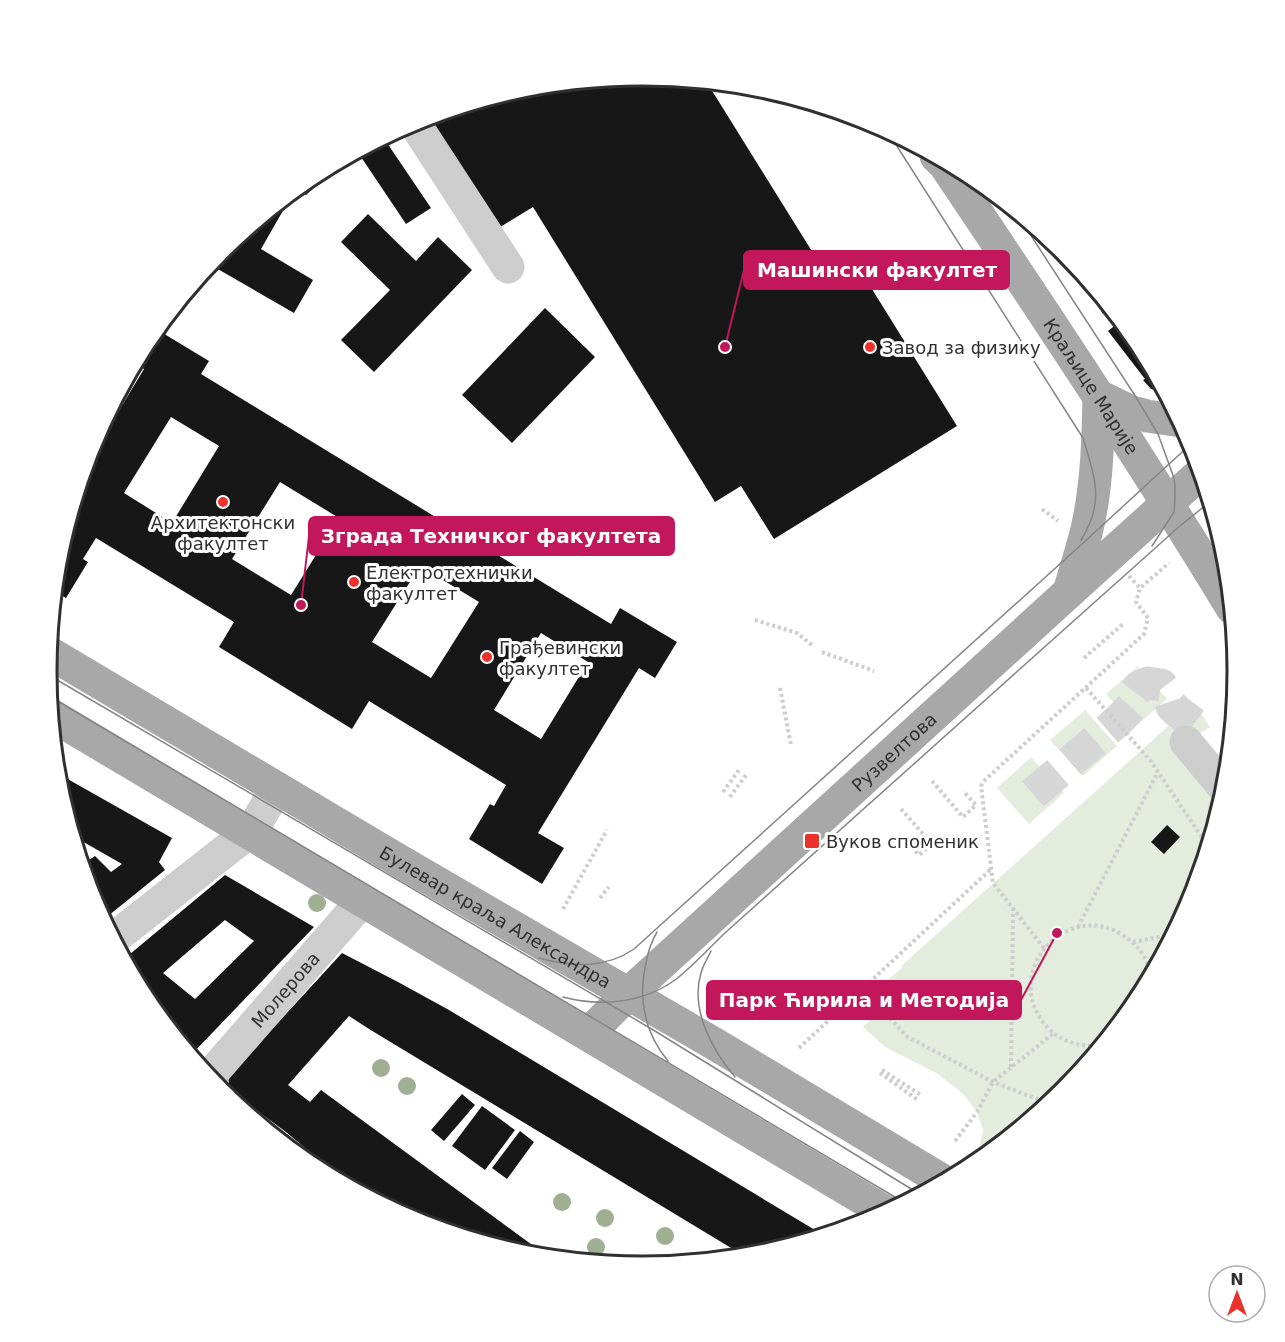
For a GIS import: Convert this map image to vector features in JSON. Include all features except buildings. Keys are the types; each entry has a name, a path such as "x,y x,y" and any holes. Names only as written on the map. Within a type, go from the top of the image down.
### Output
{"main road":[{"name":"Краљице Марије","path":"951,174 1099,396 1223,593"},
{"path":"1069,592 1087,531 1095,484 1099,396 1132,412 1171,420"},
{"name":"Рузвелтова","path":"586,1033 1195,478"},
{"name":"Булевар краља Александра","path":"57,658 937,1177"},
{"path":"59,720 877,1207"}],"street":[{"path":"419,130 508,267"},
{"path":"1218,777 1195,736 1219,771"},
{"path":"119,934 248,833 277,788"},
{"name":"Молерова","path":"215,1071 362,901"}],"path":[{"path":"1042,508 1064,527"},
{"path":"1044,948 993,883 981,786 1144,634 1148,618 1136,602 1140,588 1154,576"},
{"path":"1132,580 1140,588"},
{"path":"755,620 797,633 813,646"},
{"path":"1084,658 1123,624"},
{"path":"822,652 874,671"},
{"path":"780,688 791,745"},
{"path":"1086,688 1150,760 1203,839"},
{"path":"723,792 739,770"},
{"path":"1077,927 1158,772"},
{"path":"730,797 746,775"},
{"path":"932,781 963,817 976,805 963,791"},
{"path":"901,809 932,844 919,855 906,841"},
{"path":"563,909 607,830"},
{"path":"799,1048 991,869"},
{"path":"600,898 609,887"},
{"path":"1011,1067 1013,909"},
{"path":"1091,1047 1072,1044 1054,1034 1041,1020 1033,1002 1030,983 1035,964 1044,948 1059,935 1077,927 1097,926 1116,931 1133,942 1145,959 1148,967"},
{"path":"1133,942 1165,936"},
{"path":"882,1009 906,1036 993,1082 1040,1100"},
{"path":"955,1141 977,1112 993,1082 1054,1034"},
{"path":"881,1072 919,1098"}],"green space":[{"path":"1138,666 1167,699 1135,727 1106,694"},
{"path":"1194,703 1210,727 1179,747 1214,797 1197,859 1168,930 1150,964 1129,996 1083,1057 1029,1111 979,1150 983,1130 977,1112 963,1094 938,1074 885,1047 863,1027 893,998 882,984 902,968 901,966"},
{"path":"1085,710 1117,746 1083,776 1050,740"},
{"path":"1031,757 1064,793 1029,824 997,788"}],"tunnel":[{"path":"1033,794 1120,719 1132,706 1133,695 1139,687 1148,683 1161,685 1168,694 1172,706 1204,731"}],"tram line":[{"path":"895,143 1083,438 1096,490 1093,514 1081,540"},
{"path":"1027,229 1158,434 1174,478 1175,499 1174,512 1152,546"},
{"path":"539,958 576,964 600,963 634,949 1184,450"},
{"path":"563,997 592,1002 621,1001 649,994 675,980 1204,506"},
{"path":"57,680 650,1028 913,1190"},
{"path":"58,701 897,1198"},
{"path":"657,932 651,943 647,959 643,1002 653,1039 668,1061"},
{"path":"711,951 702,970 698,1001 711,1042 735,1077"}],"place":[{"name":"Машински факултет","path":"725,347"},
{"name":"Завод за физику","path":"870,347"},
{"name":"Архитектонски факултет","path":"223,502"},
{"name":"Електротехнички факултет","path":"354,582"},
{"name":"Зграда Техничког факултета","path":"301,605"},
{"name":"Грађевински факултет","path":"487,657"},
{"name":"Вуков споменик","path":"812,841"},
{"name":"Парк Ћирила и Методија","path":"1057,933"}]}
